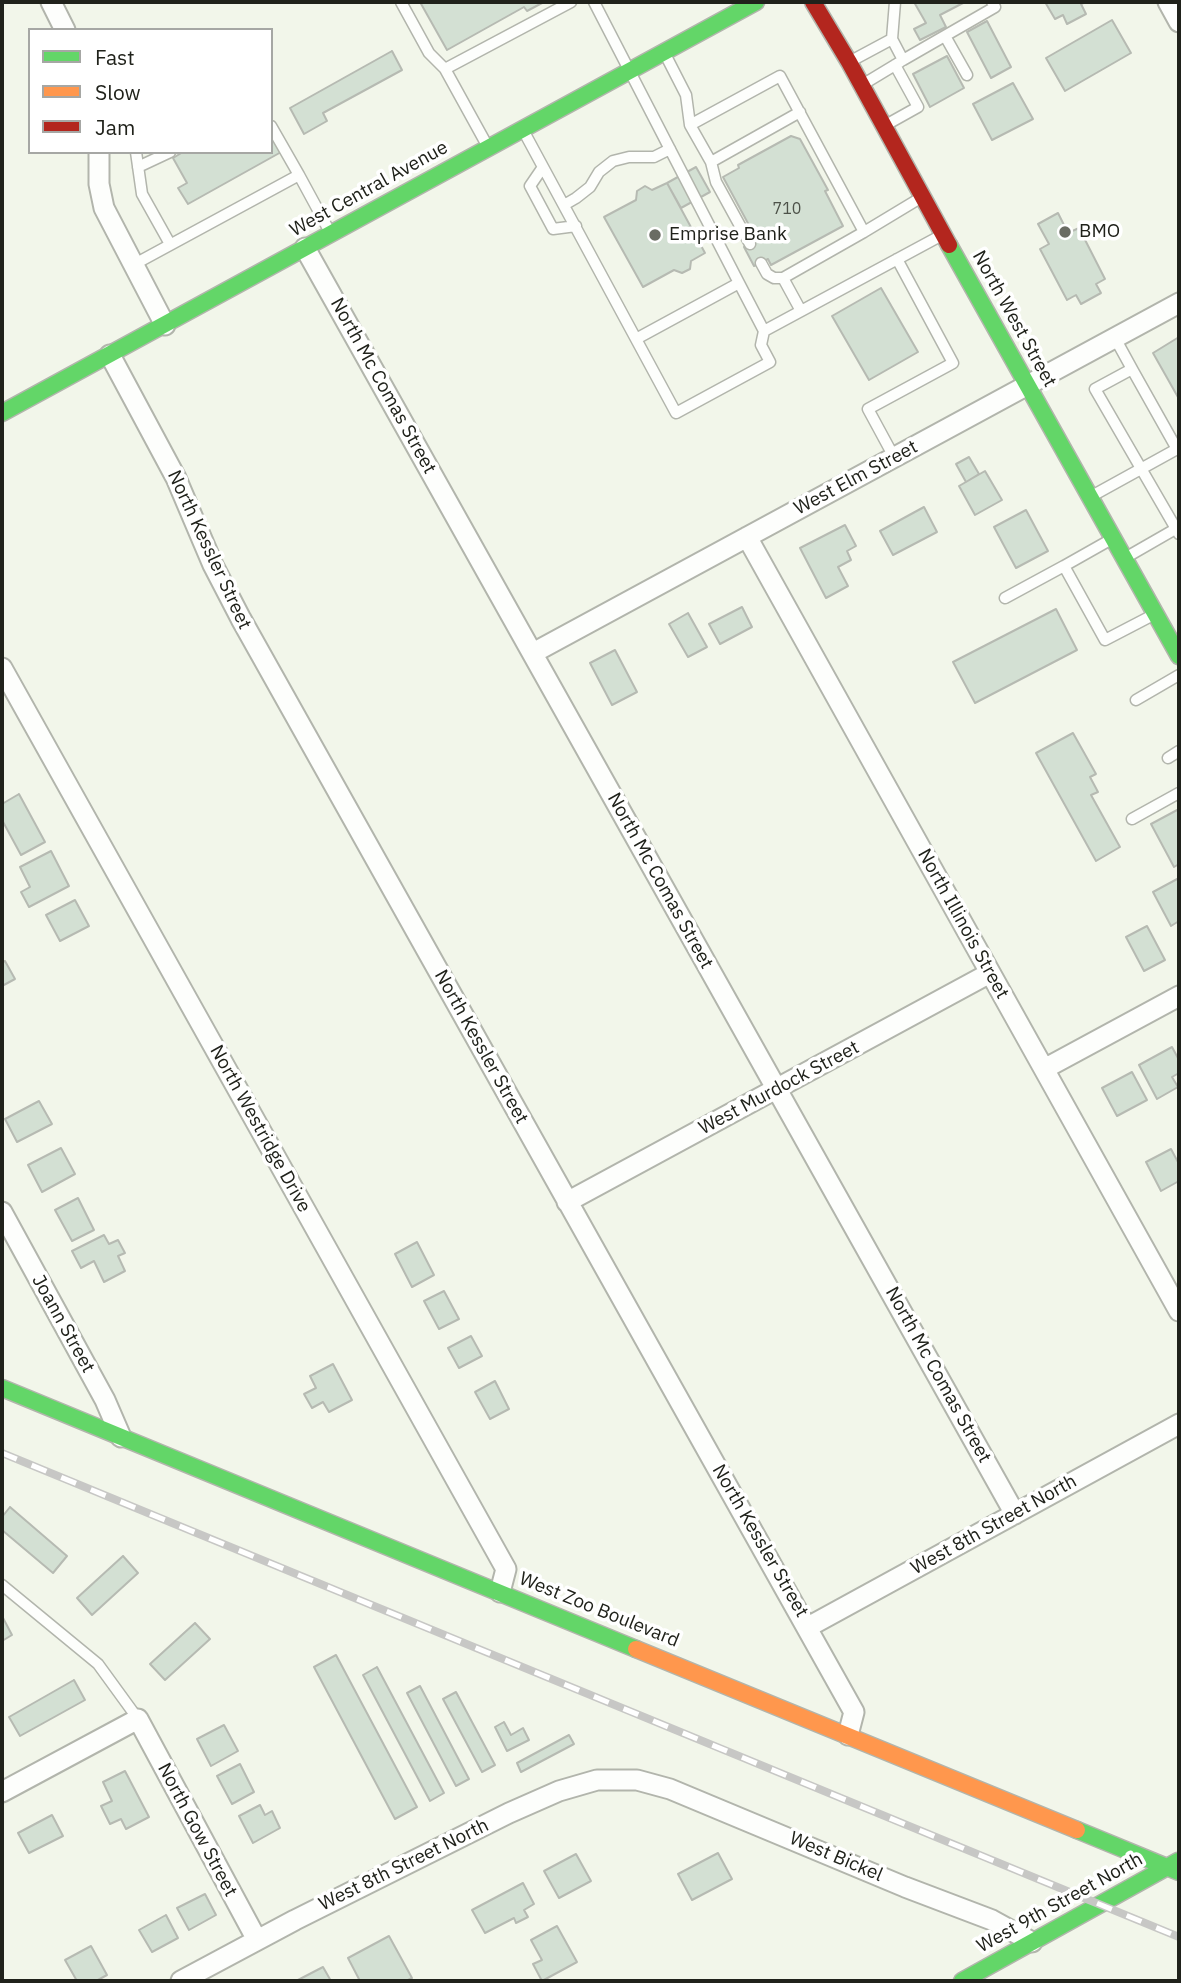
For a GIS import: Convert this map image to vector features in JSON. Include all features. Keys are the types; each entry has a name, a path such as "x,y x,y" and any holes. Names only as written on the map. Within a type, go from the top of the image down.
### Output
{"main road":[{"name":"West Central Avenue","path":"2,413 756,2"},
{"name":"North West Street","path":"813,2 862,85 1155,613 1172,628 1179,656"},
{"name":"West Zoo Boulevard","path":"2,1388 1175,1867"},
{"name":"West 9th Street North","path":"971,1979 1032,1942 1175,1867"}],"street":[{"path":"51,2 64,28"},
{"path":"1168,2 1179,22"},
{"path":"99,154 99,184 104,208 164,325"},
{"name":"North Mc Comas Street","path":"305,248 1015,1514"},
{"name":"West Elm Street","path":"533,653 1179,303"},
{"name":"North Kessler Street","path":"110,355 176,478 213,565 241,619 854,1712 848,1735"},
{"name":"North Illinois Street","path":"747,537 1179,1311"},
{"name":"North Westridge Drive","path":"2,668 506,1569 500,1592"},
{"name":"West Murdock Street","path":"568,1202 990,973"},
{"path":"1044,1069 1179,996"},
{"name":"Joann Street","path":"2,1212 94,1380 121,1437"},
{"name":"West 8th Street North","path":"808,1627 1179,1424"},
{"path":"2,1792 138,1719"},
{"name":"North Gow Street","path":"138,1719 257,1940"},
{"name":"West 8th Street North","path":"181,1981 509,1813 559,1791 597,1780 638,1780"},
{"name":"West Bickel","path":"638,1780 670,1788 730,1812 992,1920 1032,1942"}],"lane":[{"path":"401,2 429,53 445,68 488,148"},
{"path":"445,68 571,2"},
{"path":"522,129 676,413 770,362 761,345 764,331 594,2"},
{"path":"884,126 918,107 891,39 895,2"},
{"path":"862,85 995,7 992,2"},
{"path":"945,36 967,75"},
{"path":"849,62 891,39"},
{"path":"664,52 687,95 690,125 711,162 716,182 750,244"},
{"path":"690,125 780,76 864,232"},
{"path":"711,162 800,113"},
{"path":"273,130 331,234"},
{"path":"564,205 590,187 600,172 613,161 629,157 654,157 670,149"},
{"path":"136,154 142,194 170,244"},
{"path":"138,167 166,154"},
{"path":"544,167 530,186 553,229 576,226"},
{"path":"133,265 299,176"},
{"path":"761,263 767,274 774,278 783,278 922,197"},
{"path":"764,331 943,234"},
{"path":"894,457 868,409 953,363 897,259"},
{"path":"783,278 801,311"},
{"path":"636,339 739,283"},
{"path":"1090,497 1177,449 1115,338"},
{"path":"1124,558 1178,530 1095,389 1132,369"},
{"path":"1005,598 1113,538"},
{"path":"1064,566 1105,640 1155,613"},
{"path":"1136,700 1179,675"},
{"path":"1168,758 1179,751"},
{"path":"1132,819 1179,793"},
{"path":"2,1585 98,1664 138,1719"}],"building":[{"path":"420,2 544,2 527,11 524,7 447,50"},
{"path":"914,2 965,2 940,15 946,27 920,40 914,29 926,23"},
{"path":"1045,2 1086,2 1081,4 1086,14 1067,24 1063,15 1055,19"},
{"path":"1112,20 1131,53 1065,91 1046,58"},
{"path":"987,21 1011,67 991,78 967,32"},
{"path":"392,51 402,70 323,113 327,121 304,134 290,108"},
{"path":"947,56 964,88 930,107 913,74"},
{"path":"1013,83 1033,119 992,140 973,104"},
{"path":"273,133 283,151 188,204 178,188 187,183 173,158 180,154 273,154"},
{"path":"791,136 800,139 828,190 825,191 843,226 771,265 768,259 754,266 744,247 757,240 723,177 739,168 738,165"},
{"path":"696,167 710,192 681,208 667,183"},
{"name":"Emprise Bank","path":"667,183 705,253 691,261 690,269 682,273 674,270 643,287 604,217 636,200 637,191 645,186 652,190"},
{"path":"1058,213 1068,233 1079,228 1105,279 1096,284 1101,293 1081,304 1076,295 1067,300 1040,249 1049,244 1038,224"},
{"path":"881,288 918,352 869,380 832,316"},
{"path":"1179,337 1179,399 1153,353"},
{"path":"969,457 979,474 966,482 956,464"},
{"path":"985,471 1002,500 975,515 959,486"},
{"path":"924,507 937,532 893,555 880,531"},
{"path":"1026,510 1048,551 1016,568 994,527"},
{"path":"845,525 856,546 847,551 851,560 838,567 848,586 826,598 800,548"},
{"path":"742,607 752,627 720,644 709,624"},
{"path":"1056,609 1077,650 975,703 953,662"},
{"path":"688,613 707,647 688,657 669,624"},
{"path":"615,650 637,692 612,705 590,663"},
{"path":"1073,733 1096,774 1090,777 1098,792 1091,795 1120,847 1096,861 1036,753"},
{"path":"19,794 45,842 21,855 2,820 2,804"},
{"path":"1179,809 1179,864 1174,867 1151,824"},
{"path":"51,851 69,886 29,907 21,892 30,887 20,867"},
{"path":"1179,878 1179,921 1171,926 1153,892"},
{"path":"75,900 89,926 60,941 46,915"},
{"path":"1147,926 1165,960 1144,971 1126,937"},
{"path":"5,961 15,979 2,986 2,962"},
{"path":"1172,1047 1179,1060 1179,1073 1172,1077 1178,1087 1157,1099 1139,1065"},
{"path":"1132,1072 1147,1100 1117,1116 1102,1088"},
{"path":"39,1101 52,1124 17,1142 5,1119"},
{"path":"61,1148 75,1174 42,1192 28,1165"},
{"path":"1171,1149 1179,1164 1179,1181 1161,1191 1146,1162"},
{"path":"78,1198 94,1230 72,1241 55,1210"},
{"path":"104,1235 109,1244 118,1240 125,1253 118,1256 125,1271 104,1282 94,1261 81,1268 72,1251"},
{"path":"417,1242 434,1275 412,1287 395,1254"},
{"path":"444,1291 459,1319 439,1329 424,1301"},
{"path":"471,1336 482,1356 459,1368 448,1348"},
{"path":"333,1364 352,1400 329,1412 323,1402 312,1408 304,1394 316,1388 310,1376"},
{"path":"495,1381 509,1409 490,1419 475,1392"},
{"path":"10,1507 67,1556 53,1573 2,1530 2,1517"},
{"path":"123,1556 138,1573 92,1615 77,1598"},
{"path":"2,1616 12,1635 2,1641"},
{"path":"195,1623 210,1639 165,1680 150,1664"},
{"path":"336,1655 417,1807 395,1819 314,1667"},
{"path":"377,1667 444,1793 430,1801 363,1675"},
{"path":"74,1680 85,1700 20,1736 9,1717"},
{"path":"420,1686 469,1779 456,1786 407,1693"},
{"path":"456,1692 495,1765 482,1772 443,1699"},
{"path":"504,1722 511,1735 523,1728 529,1740 507,1751 495,1727"},
{"path":"224,1725 238,1751 211,1766 197,1739"},
{"path":"569,1735 574,1744 521,1772 517,1763"},
{"path":"240,1764 254,1792 232,1804 217,1776"},
{"path":"125,1771 149,1817 126,1829 121,1819 110,1824 101,1806 112,1801 103,1782"},
{"path":"260,1805 265,1815 272,1811 280,1828 253,1843 239,1816"},
{"path":"52,1815 63,1836 29,1853 18,1833"},
{"path":"718,1853 732,1879 692,1900 678,1874"},
{"path":"576,1854 591,1881 559,1898 544,1871"},
{"path":"523,1883 534,1904 524,1910 528,1917 516,1923 514,1918 485,1933 472,1910"},
{"path":"205,1894 216,1915 189,1930 177,1908"},
{"path":"166,1915 178,1938 152,1952 139,1930"},
{"path":"557,1926 577,1962 542,1981 533,1964 542,1960 531,1940"},
{"path":"389,1936 412,1978 406,1981 360,1981 348,1958"},
{"path":"91,1946 107,1975 96,1981 77,1981 65,1960"},
{"path":"323,1967 331,1981 296,1981"}],"railway":[{"path":"2,1453 1179,1937"}],"traffic: fast":[{"path":"2,413 756,2"},
{"path":"949,245 1179,656"},
{"path":"2,1388 636,1649"},
{"path":"1077,1830 1179,1872"},
{"path":"962,1981 1178,1861"}],"traffic: slow":[{"path":"636,1649 1077,1830"}],"traffic: jam":[{"path":"813,2 849,62 949,245"}],"place":[{"name":"BMO","path":"1065,232"},
{"name":"Emprise Bank","path":"655,235"}]}
